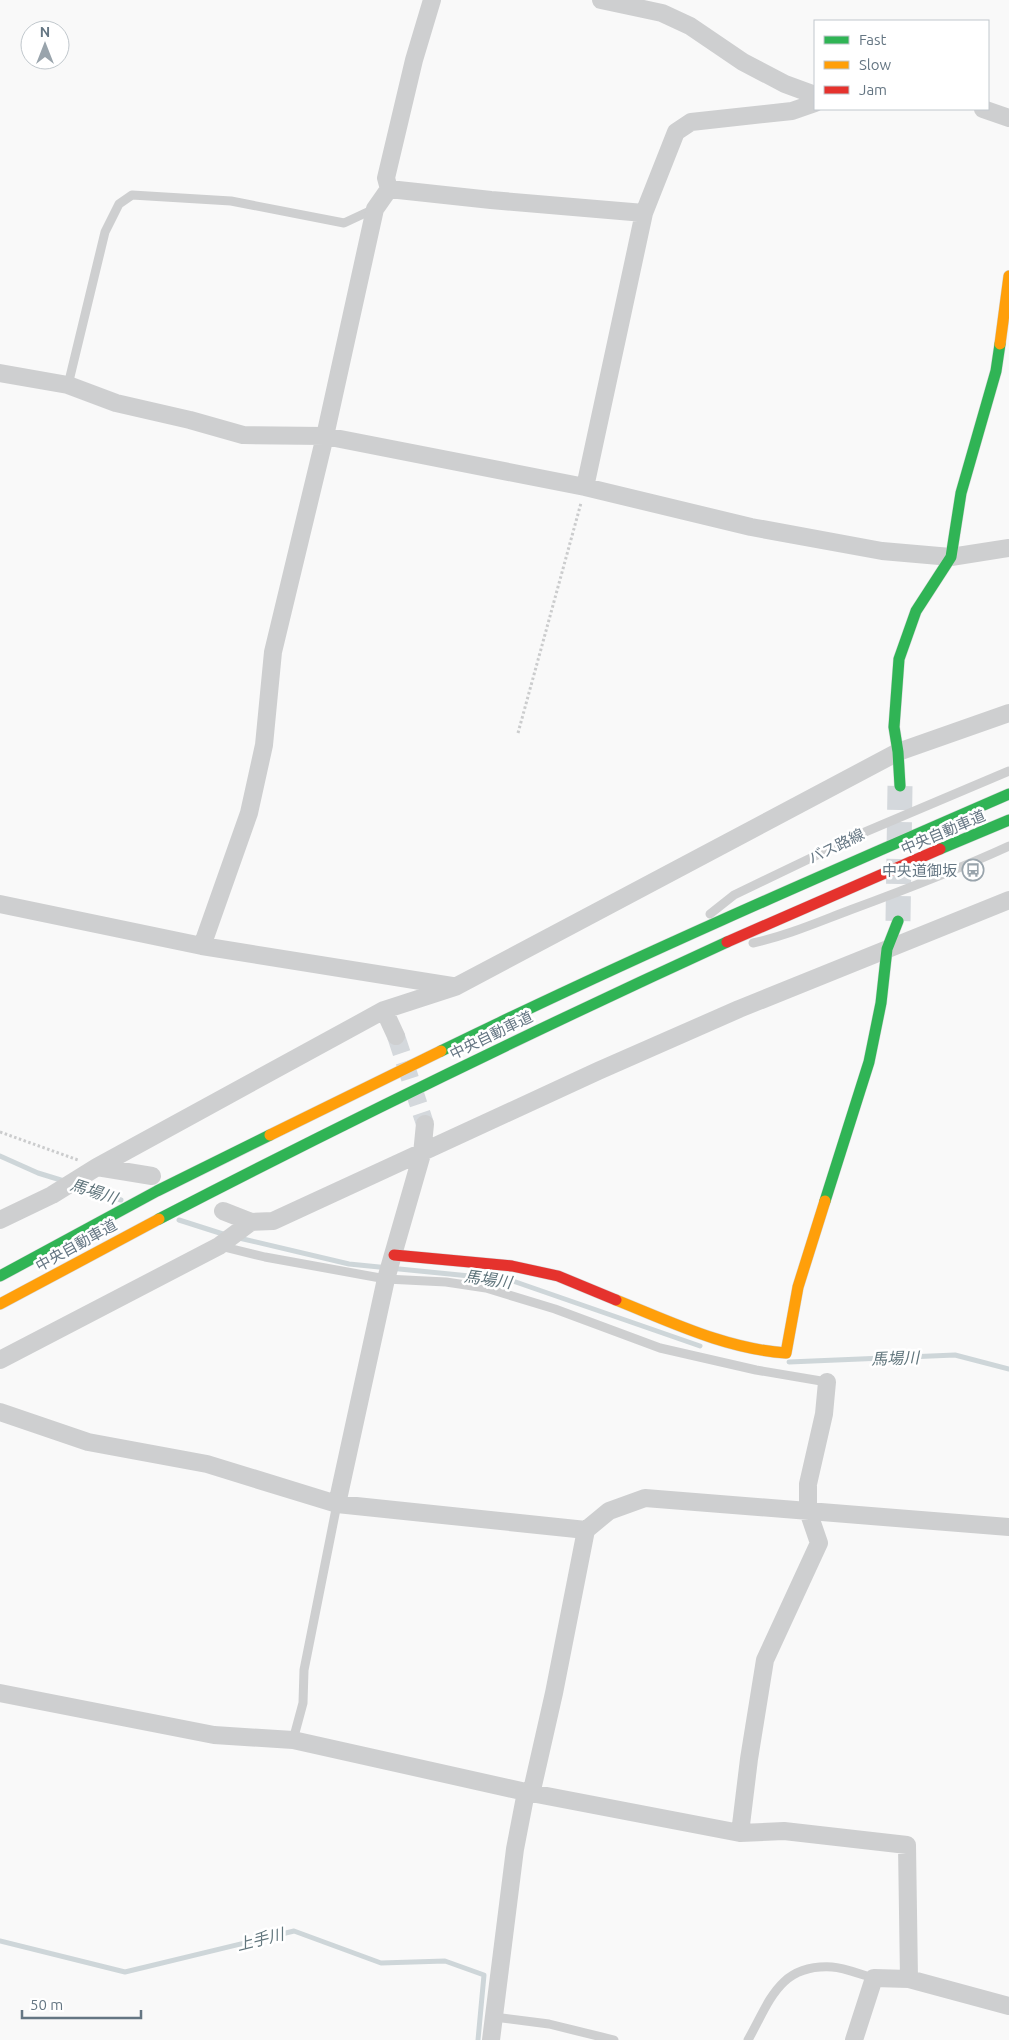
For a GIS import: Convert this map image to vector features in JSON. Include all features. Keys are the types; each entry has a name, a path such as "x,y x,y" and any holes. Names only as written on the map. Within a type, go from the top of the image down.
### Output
{"main road":[{"path":"900,786 898,752 894,728 899,659 916,611 951,557 961,493 996,371 1009,276"},
{"name":"中央自動車道","path":"0,1276 114,1214 155,1184 535,1005 866,856 1009,794"},
{"name":"中央自動車道","path":"0,1304 143,1226 389,1101 545,1026 869,879 1009,820"},
{"path":"393,1257 512,1266 558,1276 716,1342 769,1352 786,1353 798,1287 869,1062 881,1003 887,948 898,921"}],"street":[{"path":"389,189 386,178 414,60 432,0"},
{"path":"601,0 662,13 690,26 743,62 785,84 814,95"},
{"path":"585,488 644,213 676,132 691,122 792,111 814,103"},
{"path":"987,110 1009,118"},
{"path":"202,946 249,813 264,745 273,652 325,436 375,209 389,189"},
{"path":"389,189 644,213"},
{"path":"0,373 68,385 116,403 190,420 242,435 325,436 585,488 750,527 882,551 951,557 1009,548"},
{"path":"0,1220 60,1189 384,1010 455,987 898,752 1009,713"},
{"path":"0,1360 222,1244 246,1227 273,1221 422,1154 607,1067 739,1009 1009,900"},
{"path":"0,904 202,946 455,987"},
{"path":"384,1010 396,1036"},
{"path":"337,1504 386,1277 422,1154 425,1124"},
{"path":"98,1167 155,1184"},
{"path":"223,1211 246,1227"},
{"path":"740,1833 749,1759 765,1660 819,1543 808,1511 808,1484 824,1414 827,1382"},
{"path":"0,1412 88,1442 207,1464 337,1504 586,1530"},
{"path":"526,1792 532,1790 554,1692 586,1530 609,1511 645,1498 1009,1527"},
{"path":"0,1693 214,1735 292,1740 526,1792 740,1833 784,1830 907,1845 909,1979"},
{"path":"491,2040 515,1849 526,1792"},
{"path":"854,2040 874,1978 909,1979 1009,2006"}],"lane":[{"path":"68,385 105,232 119,204 132,195 231,201 344,223 375,209"},
{"name":"バス路線","path":"675,942 734,896 865,832 1009,771"},
{"path":"706,953 775,938 972,863 1009,846"},
{"path":"222,1244 265,1257 386,1277 446,1282 486,1288 556,1309 660,1348 799,1378 827,1382"},
{"path":"711,1358 716,1342"},
{"path":"292,1740 303,1703 304,1670 337,1504"},
{"path":"748,2040 777,1988 784,1980 800,1972 813,1968 834,1967 874,1978"},
{"path":"494,2018 549,2024 614,2040"}],"path":[{"path":"518,733 585,488"},
{"path":"0,1132 98,1167"}],"waterway":[{"name":"馬場川","path":"0,1156 38,1173 64,1181"},
{"name":"馬場川","path":"77,1186 121,1200"},
{"name":"馬場川","path":"179,1220 226,1235"},
{"name":"馬場川","path":"239,1238 349,1264 510,1280 700,1346"},
{"name":"馬場川","path":"789,1362 955,1355 1009,1369"},
{"name":"上手川","path":"0,1941 125,1972 294,1931 381,1963 445,1961 484,1975 478,2040"}],"tunnel":[{"path":"898,921 900,786"},
{"path":"396,1036 425,1124"}],"traffic: fast":[{"path":"900,786 894,727 899,659 916,611 951,557 961,493 996,371 1000,344"},
{"path":"441,1051 652,952 1009,794"},
{"path":"940,849 1009,820"},
{"path":"825,1201 869,1062 881,1003 887,949 898,921"},
{"path":"159,1219 441,1077 727,942"},
{"path":"0,1276 157,1191 270,1135"}],"traffic: slow":[{"path":"1000,344 1009,276"},
{"path":"270,1135 441,1051"},
{"path":"616,1300 720,1340 742,1346 786,1353 798,1287 825,1201"},
{"path":"0,1304 159,1219"}],"traffic: jam":[{"path":"727,942 940,849"},
{"path":"394,1255 512,1266 558,1276 616,1300"}],"place":[{"name":"中央道御坂","path":"973,870"}]}
